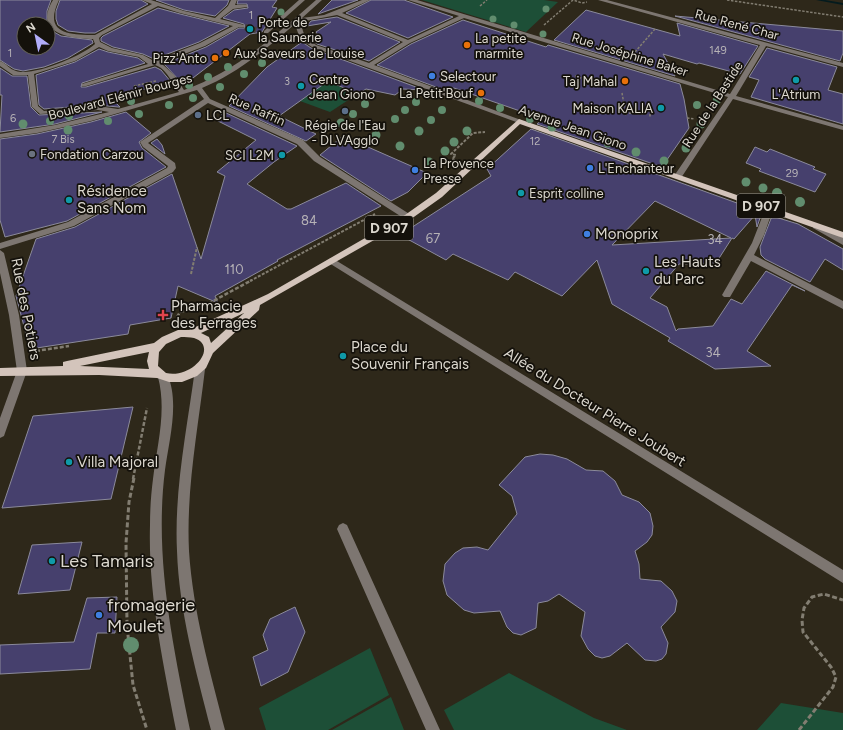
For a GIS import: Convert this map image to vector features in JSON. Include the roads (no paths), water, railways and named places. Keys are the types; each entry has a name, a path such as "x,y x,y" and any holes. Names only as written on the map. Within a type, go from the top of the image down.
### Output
{"main road":[{"name":"Avenue Jean Giono","path":"520,121 843,235"},
{"name":"D 907","path":"192,333 271,296 408,217 439,195 520,121"},
{"name":"D 907","path":"210,351 238,323 271,296"},
{"path":"0,372 45,369 104,370 183,377 200,369 205,363 210,351 205,339 192,333 181,333 172,336 157,346 45,369"},
{"path":"157,346 151,362 153,369 160,376"}],"street":[{"path":"56,0 50,11 50,19 54,28 63,34 76,37 96,37 157,4"},
{"path":"84,85 152,63 215,40 242,26 182,12 145,0"},
{"path":"216,20 231,7 234,0"},
{"path":"278,35 263,32 302,0"},
{"name":"Boulevard Elémir Bourges","path":"0,136 50,128 119,112 199,88 222,76 256,52 297,20 312,2 319,0"},
{"path":"297,20 320,18 339,14 368,0"},
{"name":"Rue Joséphine Baker","path":"411,0 843,128"},
{"name":"Rue René Char","path":"601,0 843,65"},
{"path":"231,7 245,6"},
{"path":"339,14 408,42"},
{"path":"370,65 408,42 464,16"},
{"name":"Avenue Jean Giono","path":"297,20 300,35 304,41 314,46 370,65 520,121"},
{"path":"96,37 98,44 106,48 141,56 152,63 160,64 166,68 176,84 184,93"},
{"path":"0,63 10,72 20,74 31,73 84,55 94,50 98,44"},
{"name":"Rue de la Bastide","path":"678,176 732,96 764,44"},
{"path":"31,73 36,107 42,113 98,108 119,112"},
{"name":"Rue Raffin","path":"199,88 208,100 300,142 317,159 408,217"},
{"path":"0,246 71,224 172,168 172,165 144,142 208,100"},
{"path":"727,295 750,257 764,226 764,220 769,209"},
{"path":"816,226 843,242"},
{"name":"Rue des Potiers","path":"0,253 14,315 22,371"},
{"path":"750,257 843,305"},
{"name":"Allée du Docteur Pierre Joubert","path":"332,261 843,577"},
{"path":"200,369 190,436 183,550 190,601 202,667 218,730"},
{"path":"0,434 22,371"},
{"path":"160,376 167,392 168,406 158,480 156,526 158,577 164,633 182,730"},
{"path":"343,529 433,730"}],"waterway":[{"path":"818,0 843,4"}],"tunnel":[{"path":"245,27 256,30"}],"place":[{"name":"Porte de la Saunerie","path":"250,29"},
{"name":"La petite marmite","path":"467,45"},
{"name":"Aux Saveurs de Louise","path":"226,53"},
{"name":"Pizz'Anto","path":"215,58"},
{"name":"Selectour","path":"432,76"},
{"name":"L'Atrium","path":"796,80"},
{"name":"Taj Mahal","path":"625,81"},
{"name":"Centre Jean Giono","path":"301,86"},
{"name":"La Petit'Bouf","path":"481,93"},
{"name":"Maison KALIA","path":"661,108"},
{"name":"Régie de l'Eau - DLVAgglo","path":"345,111"},
{"name":"LCL","path":"198,115"},
{"name":"Fondation Carzou","path":"32,154"},
{"name":"SCI L2M","path":"282,155"},
{"name":"L'Enchanteur","path":"590,168"},
{"name":"La Provence Presse","path":"415,170"},
{"name":"Esprit colline","path":"521,193"},
{"name":"Résidence Sans Nom","path":"69,200"},
{"name":"Monoprix","path":"587,234"},
{"name":"Les Hauts du Parc","path":"646,271"},
{"name":"Pharmacie des Ferrages","path":"163,315"},
{"name":"Place du Souvenir Français","path":"343,356"},
{"name":"Villa Majoral","path":"69,462"},
{"name":"Les Tamaris","path":"52,561"},
{"name":"fromagerie Moulet","path":"99,615"}]}
